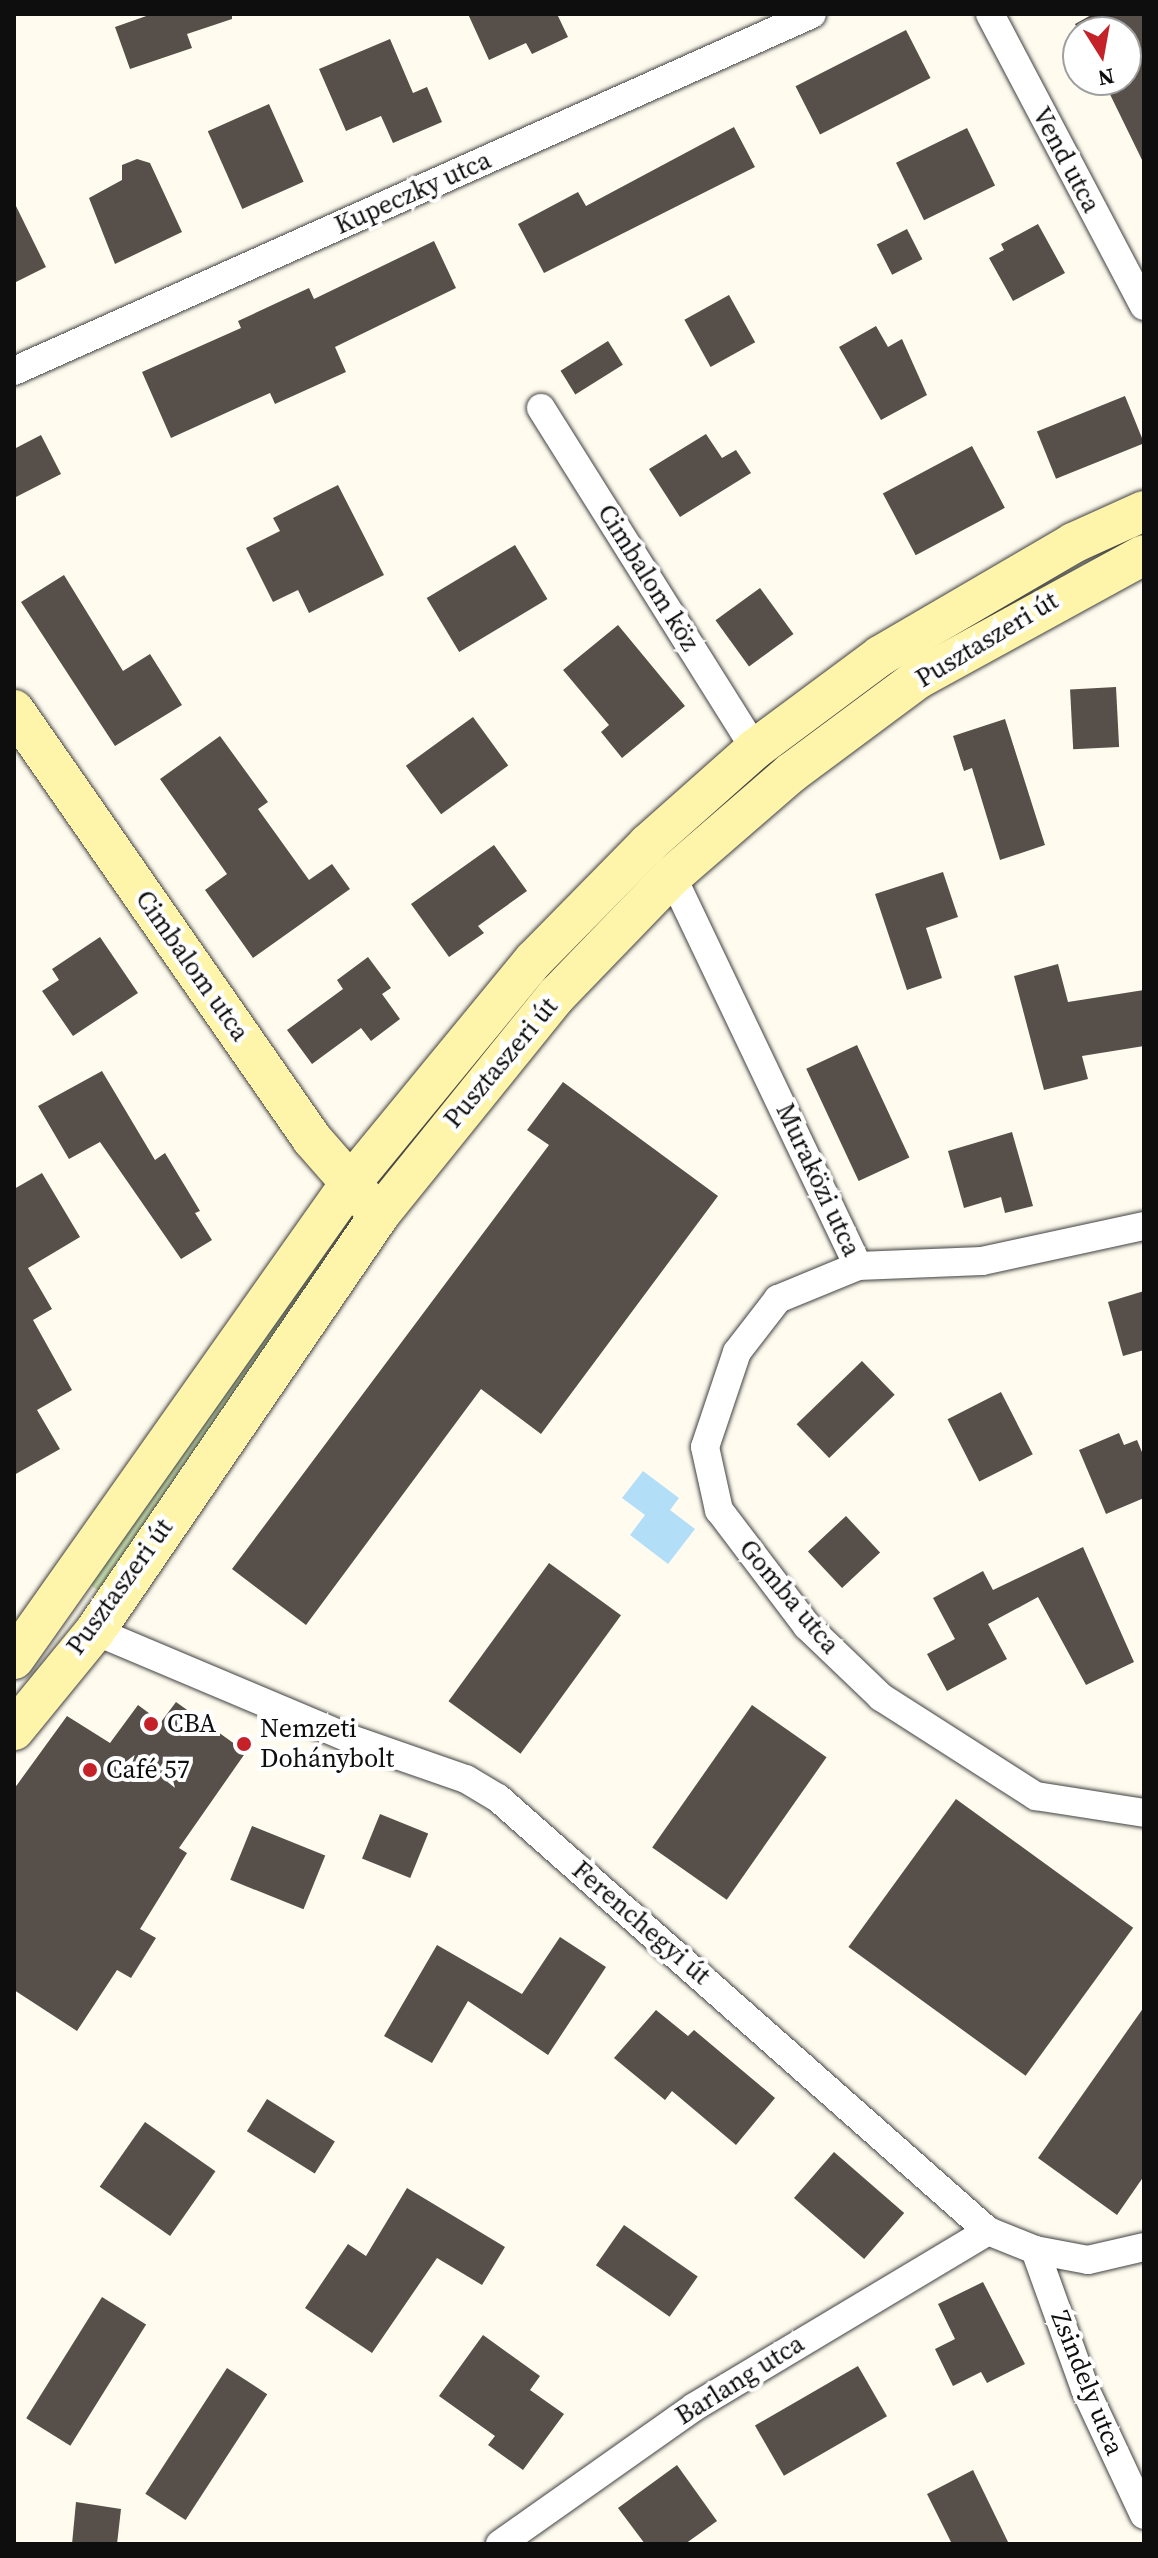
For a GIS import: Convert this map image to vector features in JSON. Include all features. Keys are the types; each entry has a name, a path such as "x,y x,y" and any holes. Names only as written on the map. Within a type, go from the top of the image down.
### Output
{"street":[{"name":"Kupeczky utca","path":"14,371 812,14"},
{"name":"Vend utca","path":"990,14 1144,306"},
{"name":"Cimbalom köz","path":"541,408 755,749"},
{"name":"Pusztaszeri út","path":"14,1659 349,1185 534,960 648,844 755,749 880,656 1073,543 1144,511"},
{"name":"Pusztaszeri út","path":"14,1730 95,1631 380,1214 557,995 672,876 791,773 919,678 1144,555"},
{"name":"Cimbalom utca","path":"14,710 349,1185 380,1214"},
{"name":"Muraközi utca","path":"672,876 858,1266 982,1261 1144,1226"},
{"name":"Gomba utca","path":"858,1266 778,1299 737,1352 705,1447 719,1510 807,1626 881,1697 1036,1796 1144,1813"},
{"path":"56,1603 95,1631"},
{"name":"Ferenchegyi út","path":"95,1631 348,1738 466,1779 498,1798 988,2231 1035,2250 1088,2260 1144,2247"},
{"name":"Barlang utca","path":"500,2544 694,2407 988,2231"},
{"name":"Zsindely utca","path":"1035,2250 1085,2389 1144,2515"}],"green space":[{"path":"317,1257 333,1271 102,1593 87,1583"}],"water":[{"path":"643,1471 679,1498 670,1510 695,1529 668,1564 630,1535 645,1515 622,1498"}],"building":[{"path":"152,14 232,14 232,19 187,34 192,48 130,69 115,27"},
{"path":"468,14 557,14 568,37 532,54 526,43 489,60"},
{"path":"1144,14 1144,164 1111,96 1142,96 1142,16 1089,16"},
{"path":"906,30 931,78 820,134 796,86"},
{"path":"390,39 413,93 427,87 442,122 393,143 381,116 346,131 319,69"},
{"path":"269,104 304,182 242,209 208,131"},
{"path":"734,127 755,167 544,273 518,224 578,192 586,206"},
{"path":"967,128 995,186 924,220 896,163"},
{"path":"137,159 150,163 182,232 115,264 89,198 122,180 122,165"},
{"path":"14,202 46,267 14,283"},
{"path":"1038,224 1065,273 1013,301 989,258 1004,250 1001,244"},
{"path":"907,229 922,259 892,275 877,244"},
{"path":"434,241 456,288 335,347 346,372 275,404 270,393 171,438 142,372 241,328 238,321 309,288 314,299"},
{"path":"729,295 755,342 711,367 684,320"},
{"path":"876,326 888,347 902,339 927,395 881,420 839,347"},
{"path":"608,341 623,365 575,394 561,371"},
{"path":"1125,396 1144,443 1056,479 1037,432"},
{"path":"706,434 722,458 736,450 751,473 680,517 649,469"},
{"path":"41,435 61,474 14,498 14,449"},
{"path":"972,446 1005,508 916,555 883,493"},
{"path":"338,485 384,575 309,613 298,590 273,602 246,548 280,531 273,518"},
{"path":"515,545 547,599 459,652 427,598"},
{"path":"64,575 123,671 150,654 182,705 115,746 21,602"},
{"path":"760,588 794,634 749,666 716,620"},
{"path":"618,625 685,706 622,758 601,732 609,725 563,670"},
{"path":"1116,687 1119,747 1073,749 1070,689"},
{"path":"473,717 508,766 441,814 406,766"},
{"path":"1005,719 1045,845 1000,860 972,768 964,771 953,736"},
{"path":"220,736 268,802 258,809 309,880 332,864 350,889 253,958 205,890 227,874 160,779"},
{"path":"494,845 527,891 478,926 484,933 449,957 411,904"},
{"path":"943,872 958,917 926,928 942,978 907,990 875,894"},
{"path":"100,937 138,993 73,1036 42,991 59,980 52,969"},
{"path":"368,957 391,988 382,994 400,1019 371,1041 361,1028 312,1064 287,1030 343,989 337,980"},
{"path":"1058,964 1068,1002 1144,990 1144,1046 1082,1056 1088,1079 1044,1090 1014,976"},
{"path":"857,1045 909,1157 859,1181 806,1069"},
{"path":"102,1071 155,1160 165,1153 200,1211 195,1213 212,1240 181,1259 100,1142 69,1159 38,1106"},
{"path":"563,1082 718,1196 541,1434 481,1389 306,1625 232,1569 549,1145 527,1130"},
{"path":"1012,1132 1033,1206 1005,1213 1001,1197 964,1208 948,1151"},
{"path":"42,1173 80,1237 28,1268 52,1309 33,1320 72,1390 37,1410 60,1449 14,1475 14,1189"},
{"path":"1144,1291 1144,1350 1123,1356 1108,1302"},
{"path":"862,1361 895,1395 829,1458 797,1424"},
{"path":"1001,1392 1033,1454 979,1482 948,1419"},
{"path":"1119,1433 1124,1445 1137,1440 1144,1457 1144,1498 1106,1514 1079,1450"},
{"path":"846,1516 880,1553 842,1588 808,1551"},
{"path":"1083,1547 1134,1662 1086,1685 1038,1597 988,1624 1007,1659 947,1691 927,1654 955,1639 933,1598 983,1571 993,1590"},
{"path":"549,1563 621,1615 520,1754 448,1701"},
{"path":"176,1702 246,1752 179,1848 187,1853 140,1929 156,1938 131,1978 117,1970 77,2031 14,1990 14,1789 67,1716 110,1743 138,1705 161,1722"},
{"path":"752,1705 827,1757 727,1900 652,1848"},
{"path":"956,1799 1133,1928 1026,2076 848,1947"},
{"path":"380,1814 428,1833 410,1878 362,1859"},
{"path":"252,1826 325,1856 304,1909 230,1880"},
{"path":"560,1937 606,1967 548,2055 468,2001 432,2063 384,2036 437,1945 522,1994"},
{"path":"1144,2007 1144,2176 1117,2215 1038,2158"},
{"path":"656,2010 688,2036 694,2030 775,2098 736,2145 672,2091 665,2100 614,2058"},
{"path":"267,2099 335,2141 315,2174 247,2131"},
{"path":"145,2122 215,2171 170,2236 100,2187"},
{"path":"834,2152 904,2213 864,2259 794,2198"},
{"path":"407,2188 505,2247 482,2285 437,2258 372,2353 305,2308 348,2244 366,2256"},
{"path":"624,2225 698,2277 670,2317 596,2265"},
{"path":"983,2282 1025,2364 987,2383 981,2372 953,2386 935,2349 955,2339 938,2304"},
{"path":"102,2297 146,2325 70,2446 26,2418"},
{"path":"483,2335 540,2376 530,2390 564,2414 523,2470 488,2445 495,2436 439,2396"},
{"path":"858,2366 887,2416 784,2476 755,2426"},
{"path":"227,2368 267,2394 186,2520 145,2494"},
{"path":"677,2465 717,2521 685,2544 645,2544 618,2508"},
{"path":"973,2470 1009,2544 952,2544 927,2494"},
{"path":"76,2502 121,2509 117,2544 72,2544"}],"place":[{"name":"CBA","path":"151,1724"},
{"name":"Nemzeti Dohánybolt","path":"244,1744"},
{"name":"Café 57","path":"90,1770"}]}
